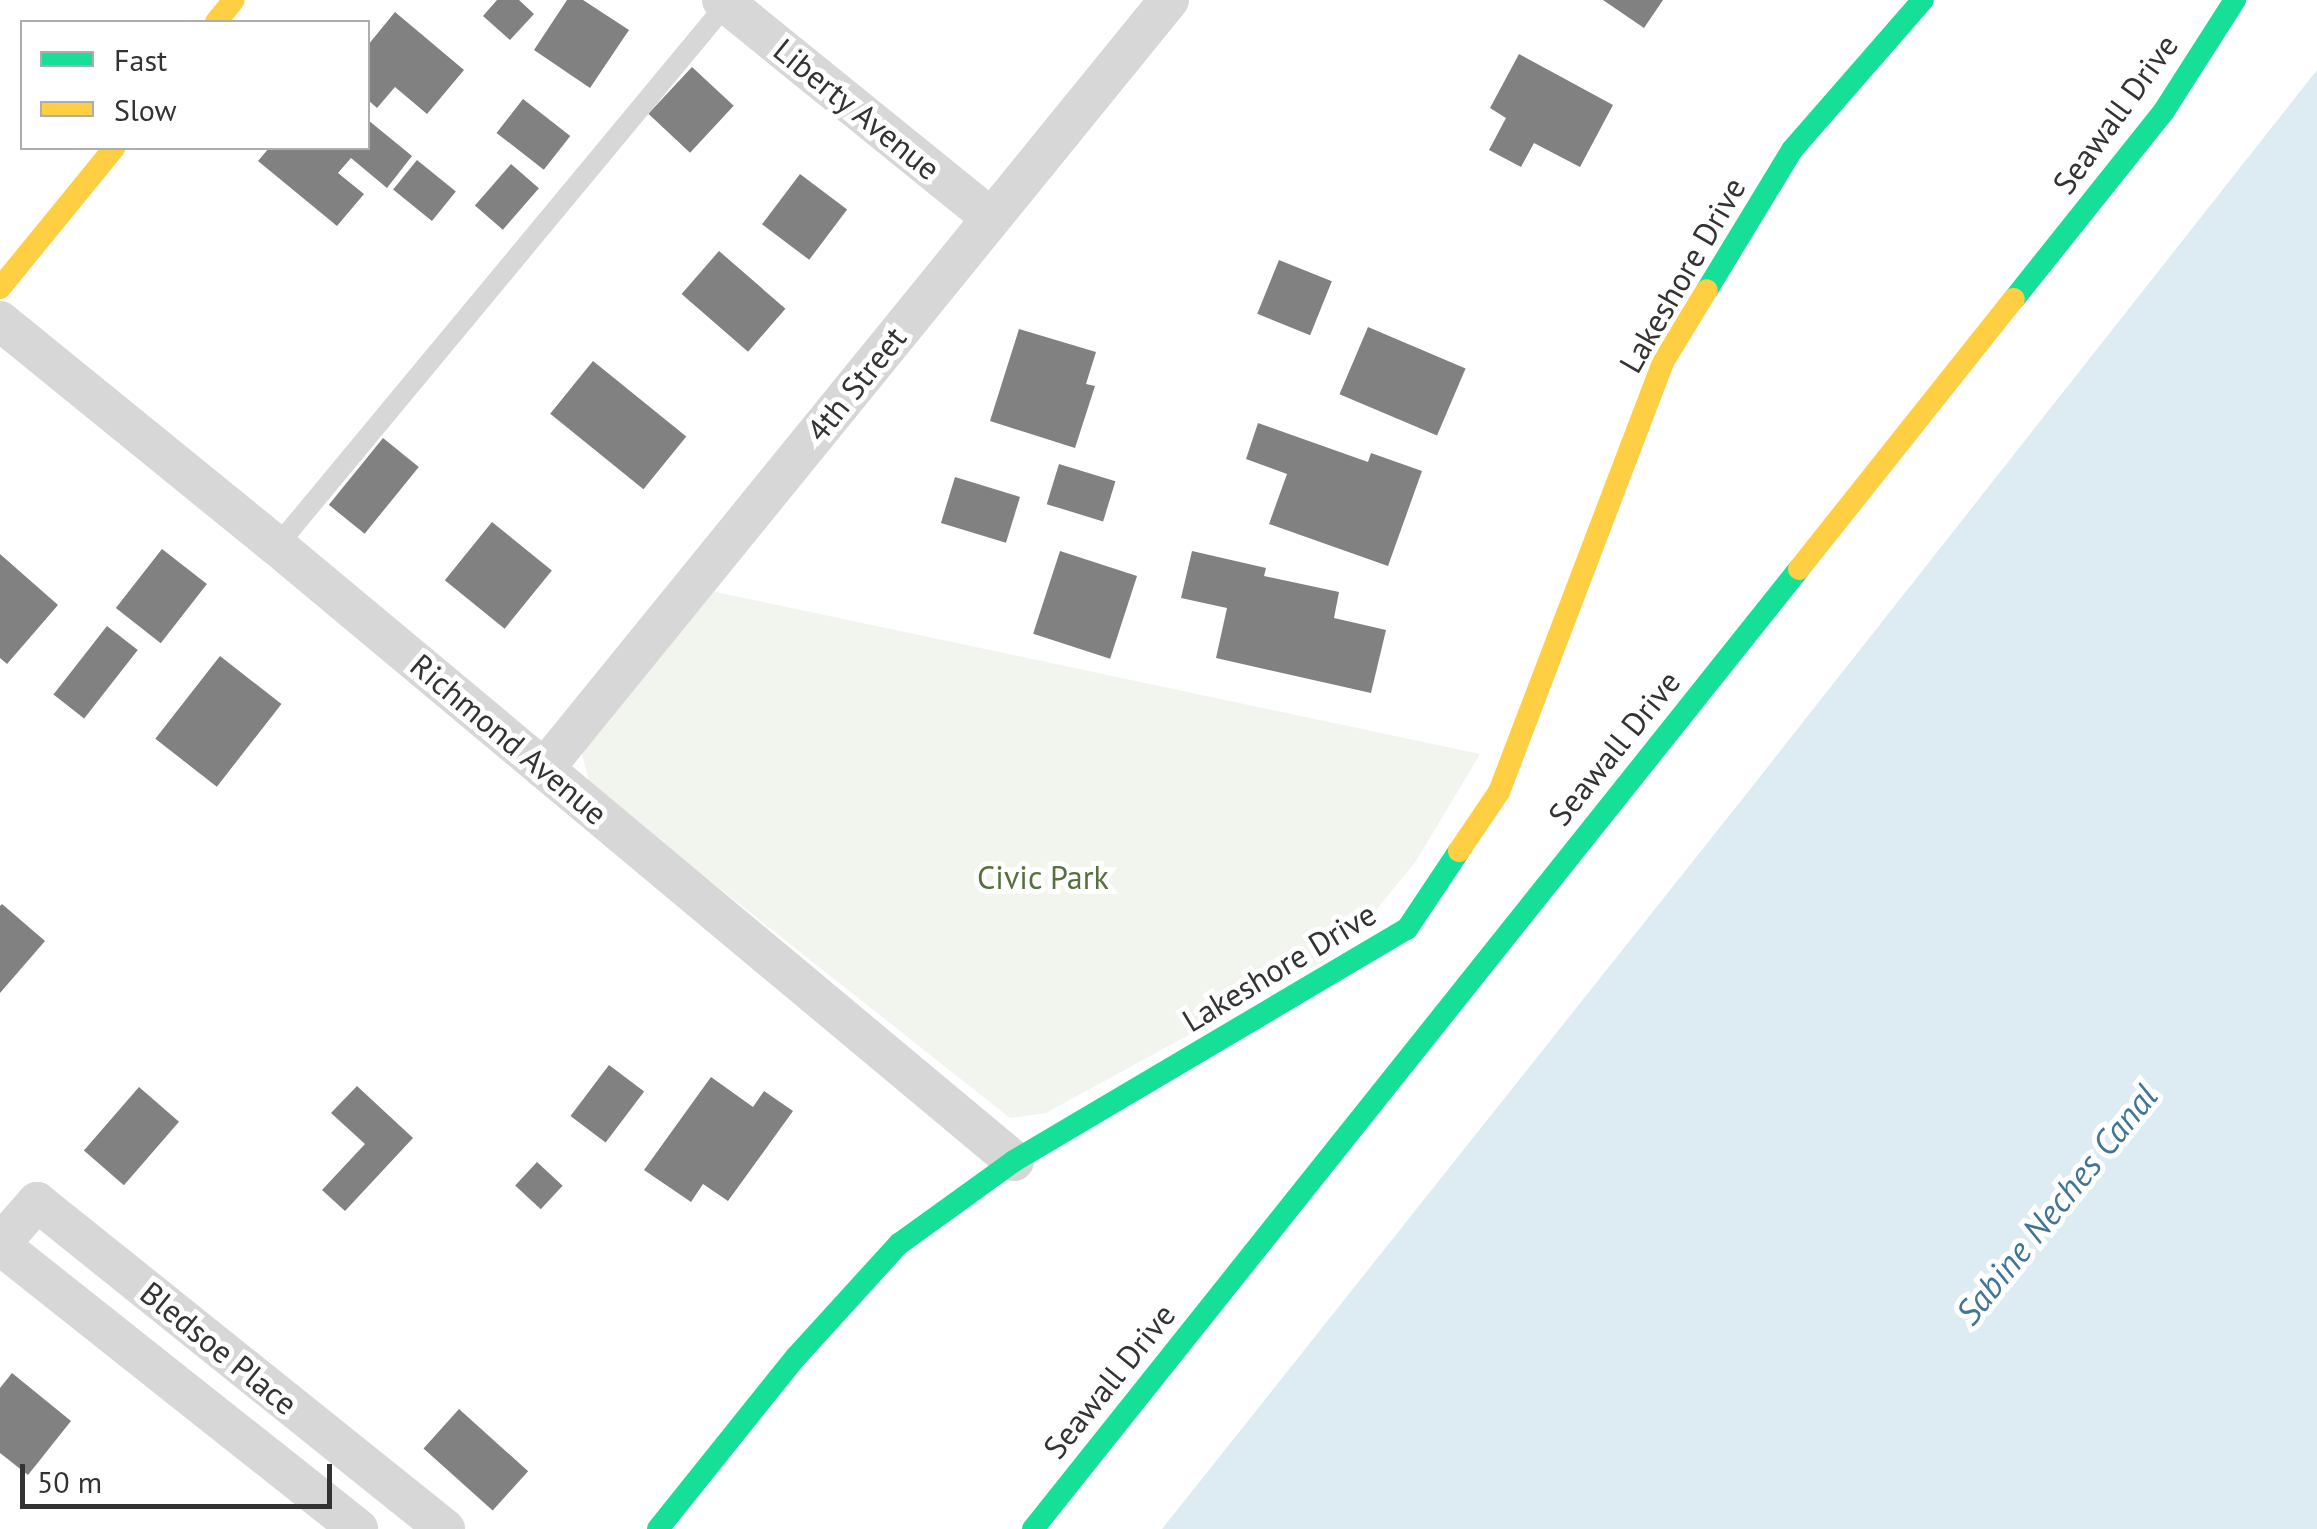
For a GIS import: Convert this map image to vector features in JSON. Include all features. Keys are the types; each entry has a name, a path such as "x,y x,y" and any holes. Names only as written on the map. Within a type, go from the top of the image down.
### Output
{"street":[{"path":"218,20 234,0"},
{"name":"4th Street","path":"544,769 1169,0"},
{"name":"Lakeshore Drive","path":"658,1529 796,1358 899,1244 1014,1161 1407,929 1500,792 1662,362 1792,150 1922,0"},
{"name":"Seawall Drive","path":"1033,1529 2164,110 2235,0"},
{"name":"Liberty Avenue","path":"726,1 991,218"},
{"path":"0,288 112,150"},
{"name":"Richmond Avenue","path":"0,322 277,546 1014,1161"},
{"name":"Bledsoe Place","path":"358,1529 0,1244 37,1202 445,1529"}],"lane":[{"path":"277,546 726,1"}],"green space":[{"name":"Civic Park","path":"702,589 1480,754 1416,861 1377,909 1326,960 1046,1113 1010,1118 590,786 581,750"}],"water":[{"name":"Sabine Neches Canal","path":"2317,70 2317,1529 1162,1529 1744,797"}],"building":[{"path":"497,0 519,0 534,14 510,40 483,16"},
{"path":"567,0 583,0 629,30 590,88 534,50"},
{"path":"1603,0 1663,0 1644,28"},
{"path":"395,12 464,70 427,114 395,87 377,108 370,102 370,43"},
{"path":"1519,54 1613,105 1580,167 1534,143 1521,167 1489,150 1506,118 1490,108"},
{"path":"692,67 734,106 690,153 648,114"},
{"path":"523,99 570,136 544,170 497,133"},
{"path":"370,122 412,156 387,188 351,158 338,173 364,194 337,226 258,161 267,150 370,150"},
{"path":"417,160 456,191 432,221 393,190"},
{"path":"511,164 539,188 503,230 475,206"},
{"path":"800,174 847,210 809,260 762,224"},
{"path":"719,251 785,309 748,352 682,294"},
{"path":"1279,260 1332,281 1310,335 1257,314"},
{"path":"1368,327 1466,368 1437,436 1339,394"},
{"path":"1019,329 1096,352 1086,384 1095,386 1075,448 990,421"},
{"path":"593,361 686,437 643,489 550,414"},
{"path":"1258,423 1368,462 1371,453 1422,471 1388,566 1269,524 1287,474 1246,459"},
{"path":"383,438 419,467 365,534 329,505"},
{"path":"1059,464 1115,481 1103,521 1047,504"},
{"path":"955,477 1020,497 1006,543 941,523"},
{"path":"492,522 552,570 505,629 445,580"},
{"path":"162,549 207,584 161,643 116,608"},
{"path":"1060,551 1137,576 1110,659 1033,634"},
{"path":"1192,551 1266,568 1264,576 1339,592 1334,618 1386,630 1371,693 1216,658 1227,608 1181,598"},
{"path":"0,554 58,605 7,664 0,658"},
{"path":"107,626 138,650 84,719 53,695"},
{"path":"220,656 281,704 217,787 155,739"},
{"path":"0,906 45,941 0,993"},
{"path":"609,1065 644,1091 606,1143 570,1116"},
{"path":"711,1077 753,1107 764,1091 793,1111 728,1201 703,1184 691,1202 644,1170"},
{"path":"357,1086 413,1138 345,1211 322,1190 365,1144 331,1113"},
{"path":"139,1087 179,1122 124,1185 84,1150"},
{"path":"537,1162 563,1186 541,1209 515,1185"},
{"path":"12,1373 71,1421 28,1475 0,1453 0,1388"},
{"path":"459,1409 528,1471 493,1511 424,1448"}],"traffic: fast":[{"path":"1707,290 1792,150 1923,0"},
{"path":"2014,299 2164,111 2235,0"},
{"path":"1033,1529 1799,569"},
{"path":"658,1529 796,1357 899,1244 1014,1161 1407,929 1459,851"}],"traffic: slow":[{"path":"218,20 234,0"},
{"path":"0,288 112,150"},
{"path":"1459,851 1499,792 1663,362 1707,290"},
{"path":"1799,569 2014,299"}]}
